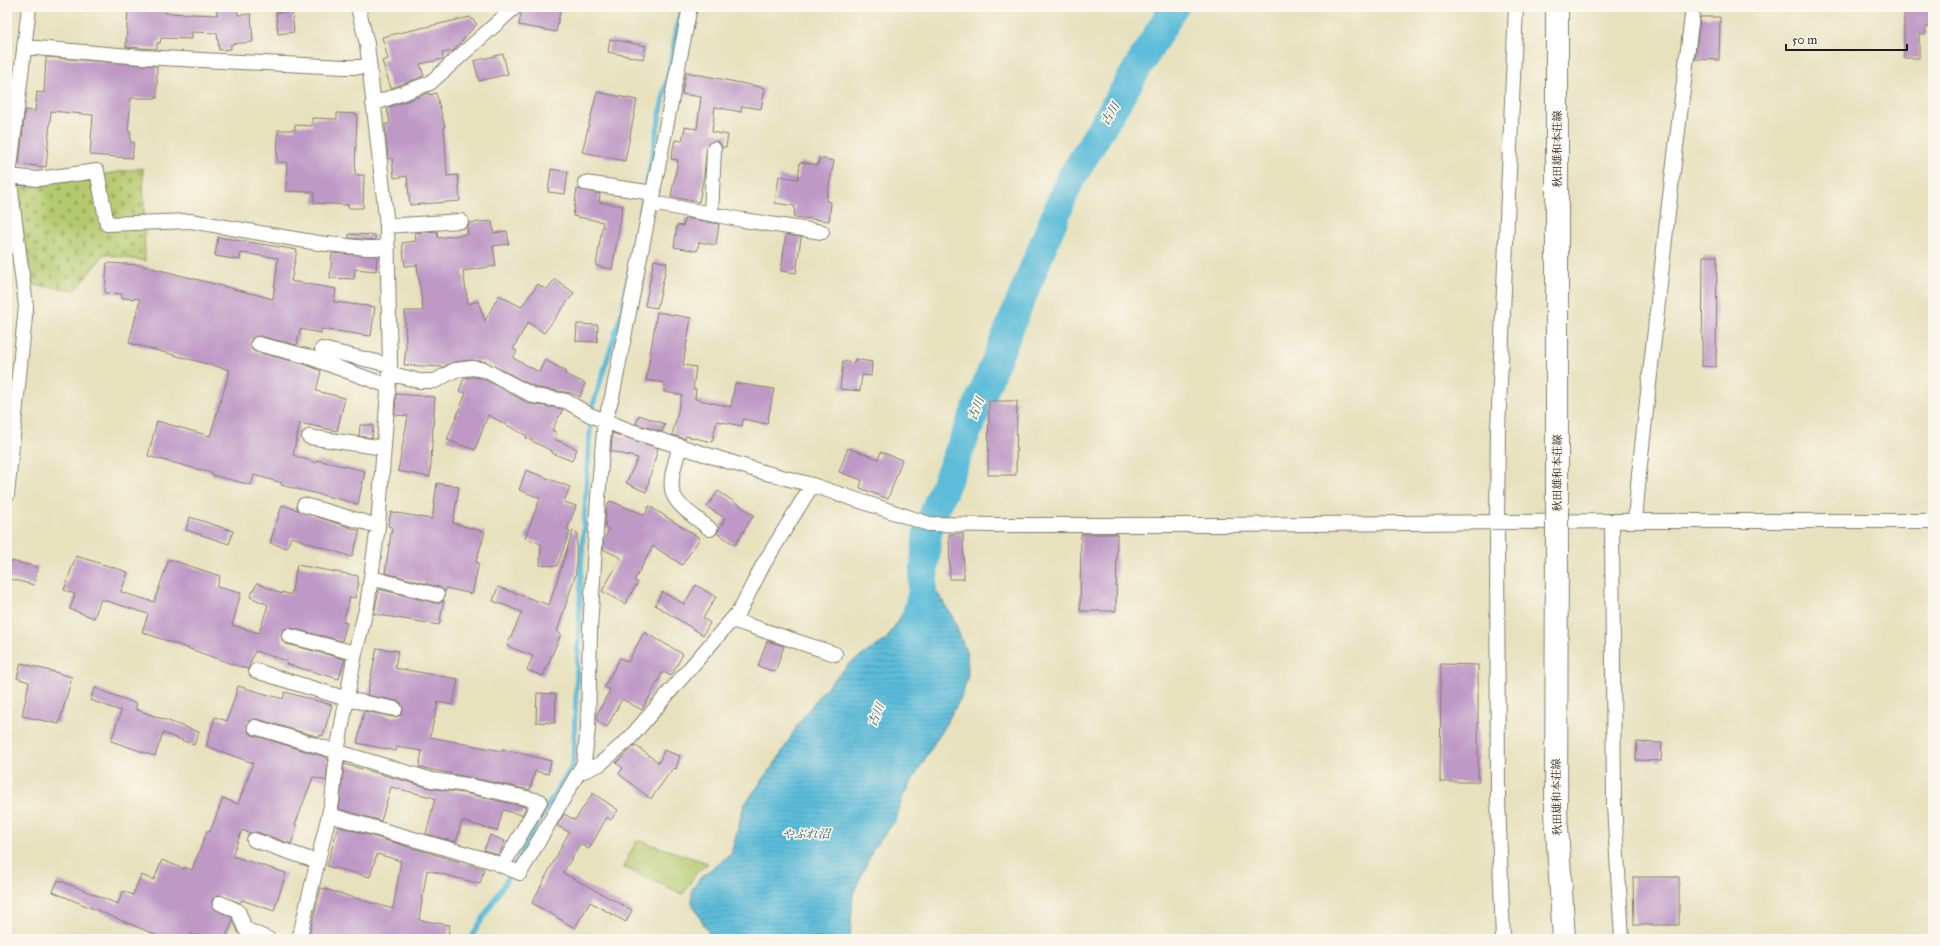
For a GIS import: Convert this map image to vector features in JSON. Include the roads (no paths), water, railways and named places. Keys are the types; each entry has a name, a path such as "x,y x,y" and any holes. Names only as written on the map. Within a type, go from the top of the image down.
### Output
{"main road":[{"name":"秋田雄和本荘線","path":"1557,7 1556,812 1564,939"}],"street":[{"path":"7,495 26,306 9,176 29,7"},
{"path":"299,939 329,815 337,752 355,654 367,606 378,526 389,374 387,226 367,44 358,7"},
{"path":"373,104 430,84 515,7"},
{"path":"329,815 507,867 520,873 584,763 588,728 590,629 598,497 598,418 612,397 690,7"},
{"path":"1503,939 1498,799 1498,430 1516,7"},
{"path":"1636,521 1639,474 1667,221 1693,7"},
{"path":"24,47 142,57 370,67"},
{"path":"711,214 714,149"},
{"path":"9,176 38,179 97,171 107,224 191,221 318,243 367,248 388,248"},
{"path":"585,183 633,190 711,214 822,232"},
{"path":"387,226 461,221"},
{"path":"258,344 420,381 435,381 455,370 473,368 485,370 534,396 566,401 598,418 630,431 759,471 812,485 929,524 1216,525 1612,521 1933,521"},
{"path":"322,349 389,374"},
{"path":"309,437 384,448"},
{"path":"680,446 671,474 671,491 678,504 710,529"},
{"path":"579,773 600,764 628,738 732,620 740,610 763,565 812,485"},
{"path":"304,505 378,526"},
{"path":"1612,521 1614,805 1622,939"},
{"path":"371,578 437,595"},
{"path":"732,620 836,654"},
{"path":"289,636 355,654"},
{"path":"256,671 347,699 395,709"},
{"path":"254,727 432,780 466,785 540,801 507,867"},
{"path":"254,840 318,862"},
{"path":"220,903 238,911 245,929 268,939"}],"water":[{"name":"やぶれ沼","path":"926,589 938,594 952,616 967,654 968,675 961,698 903,796 895,821 873,849 853,894 850,939 712,939 692,903 692,889 701,877 731,854 744,805 778,759 799,723 822,692 849,664 886,640 905,609 915,597"}],"waterway":[{"path":"470,939 503,886 535,827 573,764 582,554 589,442 593,405 621,315 681,7"},
{"name":"古川","path":"912,630 922,594 927,535 935,510 1069,182 1174,7"}]}
